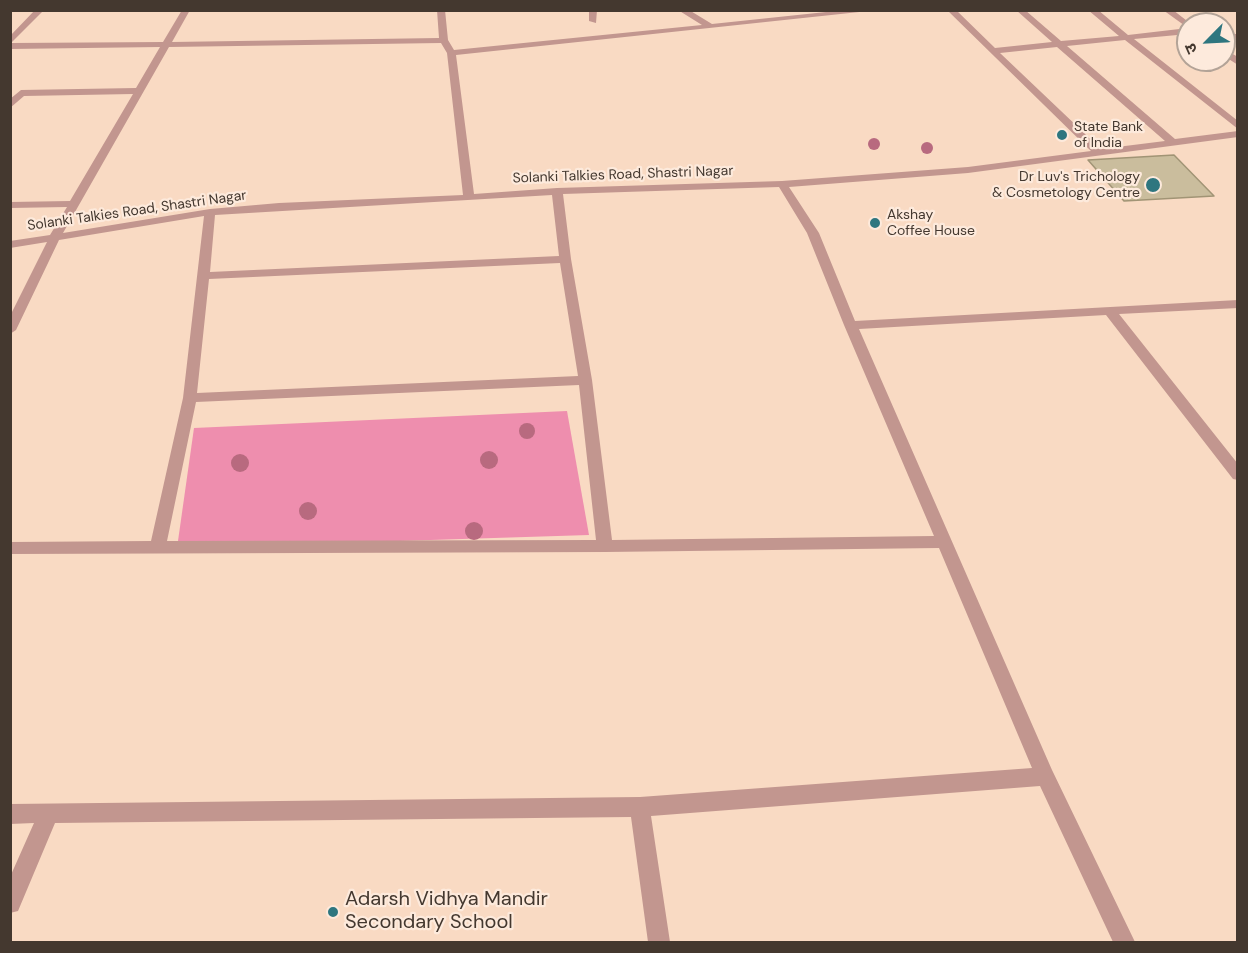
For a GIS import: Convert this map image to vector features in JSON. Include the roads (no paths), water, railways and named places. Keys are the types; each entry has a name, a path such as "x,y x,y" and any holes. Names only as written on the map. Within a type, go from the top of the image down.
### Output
{"street":[{"path":"10,41 40,10"},
{"path":"10,330 55,237 186,10"},
{"path":"441,10 444,40 451,53 470,198"},
{"path":"592,10 593,21"},
{"path":"682,10 711,27"},
{"path":"451,53 874,10"},
{"path":"951,10 1098,152"},
{"path":"1020,10 1172,142"},
{"path":"1092,10 1238,126"},
{"path":"993,51 1176,32"},
{"path":"10,46 444,40"},
{"path":"10,105 16,93 139,91"},
{"name":"Solanki Talkies Road, Shastri Nagar","path":"10,245 210,212 279,206 470,198 557,191 782,184 968,170 1238,134"},
{"path":"782,184 813,233 850,325 1045,776 1124,942"},
{"path":"557,191 565,259 585,380 605,546"},
{"path":"10,205 74,204"},
{"path":"158,547 190,398 210,212"},
{"path":"203,276 565,259"},
{"path":"850,325 1238,304"},
{"path":"1111,312 1238,475"},
{"path":"190,398 585,380"},
{"path":"10,548 605,546 943,542"},
{"path":"10,814 640,807 1045,776"},
{"path":"640,807 659,942"},
{"path":"10,903 49,813"}],"place":[{"name":"State Bank of India","path":"1062,135"},
{"name":"Dr Luv's Trichology & Cosmetology Centre","path":"1153,185"},
{"name":"Akshay Coffee House","path":"875,223"},
{"name":"Adarsh Vidhya Mandir Secondary School","path":"333,912"}]}
